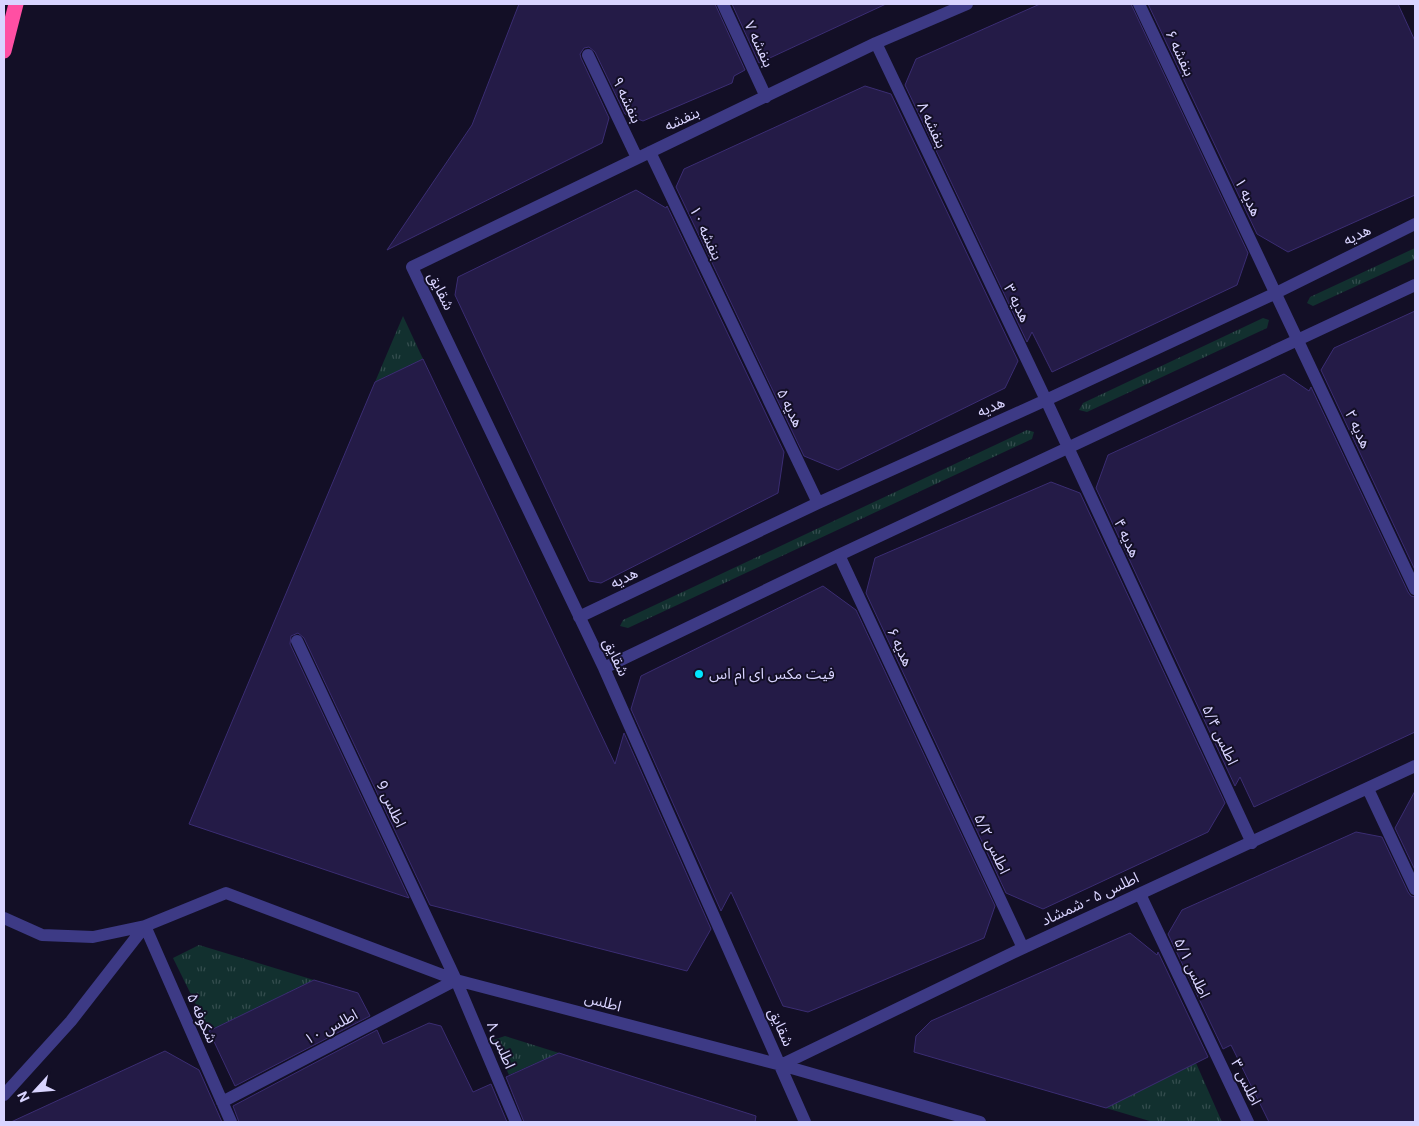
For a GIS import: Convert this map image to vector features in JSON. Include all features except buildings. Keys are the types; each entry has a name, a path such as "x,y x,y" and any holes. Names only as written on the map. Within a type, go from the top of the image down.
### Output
{"highway":[{"path":"4,51 16,4"}],"street":[{"name":"بنفشه ۷","path":"723,4 766,97"},
{"name":"بنفشه","path":"412,268 876,43 967,4"},
{"name":"بنفشه ۶","path":"1139,4 1191,116"},
{"name":"بنفشه ۸","path":"876,43 960,220"},
{"name":"بنفشه ۹","path":"588,55 637,158"},
{"name":"هدیه ۱","path":"1191,116 1298,340"},
{"name":"بنفشه ۱۰","path":"650,152 732,327"},
{"name":"هدیه ۳","path":"960,220 1068,449"},
{"name":"هدیه","path":"580,617 818,503 1276,293 1415,224"},
{"name":"شقایق","path":"412,268 604,668 805,1122"},
{"path":"604,668 839,555 1415,285"},
{"name":"هدیه ۵","path":"732,327 818,503"},
{"name":"هدیه ۲","path":"1298,340 1415,590"},
{"name":"هدیه ۴","path":"1068,449 1158,641"},
{"name":"هدیه ۶","path":"839,555 932,753"},
{"name":"اطلس 9","path":"297,641 456,980"},
{"name":"اطلس ۵/۴","path":"1158,641 1252,843"},
{"name":"اطلس ۵/۲","path":"932,753 1023,948"},
{"name":"اطلس ۵ - شمشاد","path":"780,1065 1023,948 1415,766"},
{"path":"1368,789 1415,889"},
{"name":"اطلس","path":"145,926 226,893 456,980 780,1065 980,1122"},
{"name":"اطلس ۵/۱","path":"1140,894 1215,1056"},
{"path":"4,918 42,935 93,937 145,926"},
{"path":"4,1096 71,1021 145,926"},
{"name":"شکوفه ۵","path":"145,926 231,1122"},
{"name":"اطلس ۱۰","path":"222,1102 456,980"},
{"name":"اطلس ۸","path":"456,980 516,1122"},
{"name":"اطلس ۳","path":"1215,1056 1248,1122"}],"green space":[{"path":"1415,248 1415,259 1313,306 1307,303 1310,297"},
{"path":"403,316 423,359 375,382"},
{"path":"1263,318 1269,320 1267,328 1087,412 1079,410 1083,403"},
{"path":"1027,430 1034,432 1032,439 628,628 620,626 623,620"},
{"path":"199,945 314,980 209,1031 173,958"},
{"path":"505,1036 559,1053 509,1075 493,1040"},
{"path":"1196,1063 1222,1122 1153,1122 1106,1108"}],"place":[{"name":"فیت مکس ای ام اس","path":"699,674"}]}
